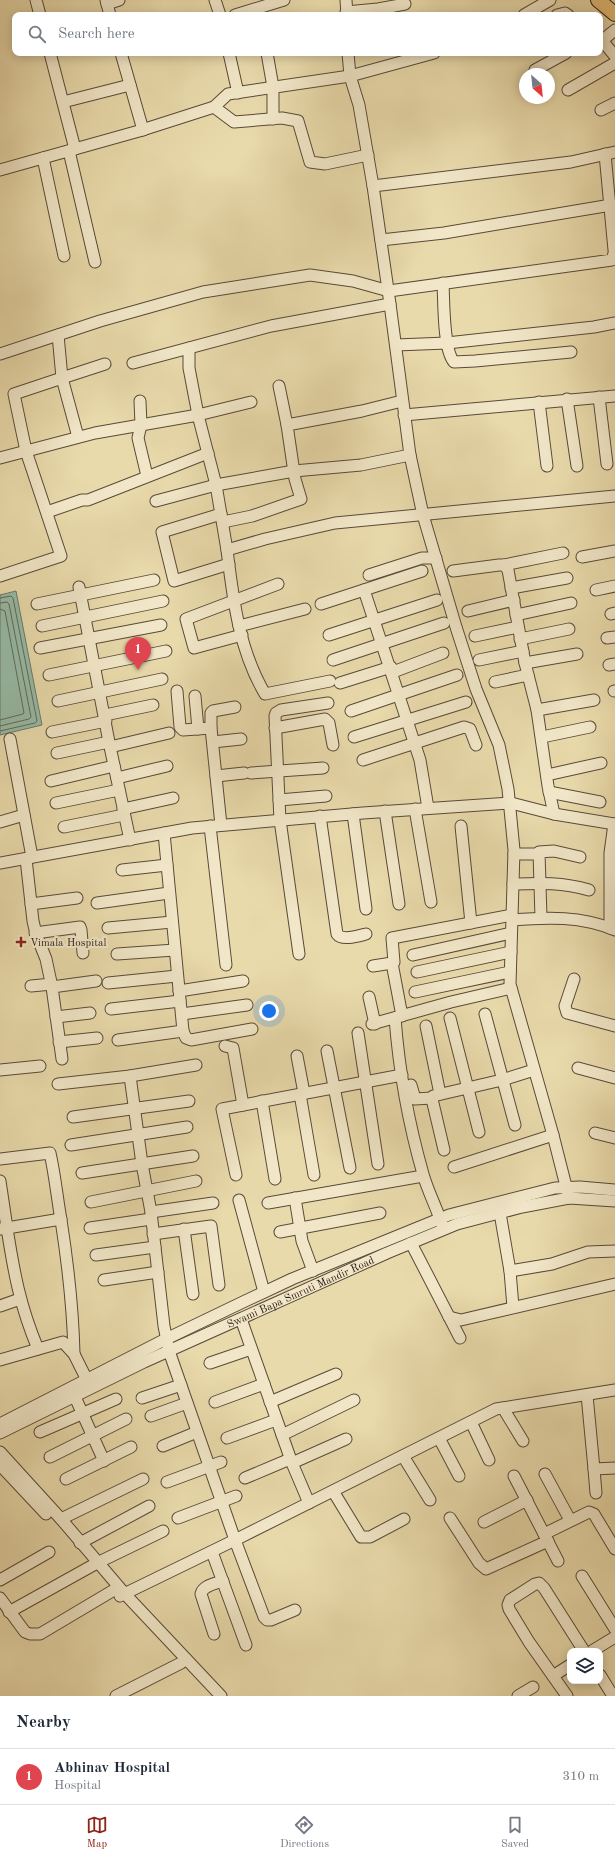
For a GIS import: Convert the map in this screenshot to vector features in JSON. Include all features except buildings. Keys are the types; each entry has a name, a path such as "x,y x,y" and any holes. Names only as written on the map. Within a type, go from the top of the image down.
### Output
{"main road":[{"path":"598,0 615,14"}],"street":[{"path":"36,0 39,12"},
{"path":"109,12 107,2 120,0"},
{"path":"215,0 219,12"},
{"path":"255,12 284,0"},
{"path":"346,0 347,12"},
{"path":"529,12 550,0"},
{"path":"359,12 404,4"},
{"path":"603,38 615,30"},
{"path":"603,41 615,56"},
{"path":"51,56 63,102 95,262"},
{"path":"122,56 143,130"},
{"path":"230,56 238,93"},
{"path":"268,56 273,88 273,119"},
{"path":"348,56 350,76 359,105 368,155 389,291 410,455 423,515 476,689 499,745 511,803 514,854 510,972 511,988 568,1193"},
{"path":"0,167 43,158 143,130 214,107 228,94 350,76 423,56"},
{"path":"540,68 561,56"},
{"path":"568,90 615,63"},
{"path":"63,102 130,84"},
{"path":"601,110 615,103"},
{"path":"214,107 234,122 282,118 298,121 310,162 325,164 368,155"},
{"path":"0,354 100,321 203,292 310,275 353,281 389,291 508,276 612,260 615,250 611,205 610,153 571,162 373,186"},
{"path":"43,158 64,256"},
{"path":"381,240 444,232 611,205"},
{"path":"443,283 447,343 451,358 457,363 571,352"},
{"path":"133,364 271,326 390,304"},
{"path":"396,345 447,343 594,327 615,323"},
{"path":"58,335 62,378 78,437"},
{"path":"189,348 189,368 198,415 216,485 240,631 253,674 265,694 335,682 392,670 443,653"},
{"path":"0,576 61,556 26,451 14,394 105,364"},
{"path":"229,564 174,581 162,532 222,518 252,516 301,499 294,472 279,386"},
{"path":"404,415 567,399 615,396"},
{"path":"599,397 607,464"},
{"path":"567,399 577,466"},
{"path":"287,425 362,411 402,400"},
{"path":"140,401 141,425 138,438 147,476"},
{"path":"0,458 78,437 198,415 250,402"},
{"path":"539,402 547,466"},
{"path":"47,512 82,500 88,500 208,453"},
{"path":"156,501 216,485 294,472 361,465 410,455"},
{"path":"227,550 265,539 335,523 528,503 615,496"},
{"path":"582,557 615,551"},
{"path":"453,571 504,565 563,553"},
{"path":"369,575 422,558 436,558"},
{"path":"504,565 508,570 520,639 542,737 546,775 554,814"},
{"path":"321,604 422,571"},
{"path":"511,588 567,578"},
{"path":"37,604 80,591 154,580"},
{"path":"278,584 186,619 194,648 305,609"},
{"path":"596,590 615,586"},
{"path":"364,590 392,670 406,720 420,760 428,808"},
{"path":"80,591 130,840"},
{"path":"329,635 437,600"},
{"path":"468,611 514,600"},
{"path":"42,626 163,601"},
{"path":"516,615 571,603"},
{"path":"333,660 444,623"},
{"path":"40,648 161,625"},
{"path":"474,636 518,627"},
{"path":"520,639 569,629"},
{"path":"49,675 166,651"},
{"path":"479,660 523,651"},
{"path":"525,663 578,654"},
{"path":"351,711 457,676"},
{"path":"495,682 528,676"},
{"path":"58,701 162,679"},
{"path":"177,691 180,727 183,730 211,728"},
{"path":"195,696 198,729"},
{"path":"536,710 594,700"},
{"path":"354,737 466,702"},
{"path":"299,954 280,820 275,716 278,712 328,703"},
{"path":"52,732 153,705"},
{"path":"226,965 215,826 216,776 212,742 211,713 213,711 235,707"},
{"path":"275,728 325,719 329,723 334,745"},
{"path":"363,760 414,742 466,727 470,729 476,745"},
{"path":"542,737 590,727"},
{"path":"57,753 169,733"},
{"path":"212,742 241,739"},
{"path":"10,740 24,815 29,858 31,904 35,933 42,947 52,985 62,1059"},
{"path":"546,775 601,763"},
{"path":"51,781 114,766"},
{"path":"117,778 167,766"},
{"path":"216,776 323,768"},
{"path":"56,803 119,790"},
{"path":"550,792 600,802"},
{"path":"279,800 326,796"},
{"path":"64,827 173,798"},
{"path":"0,863 164,833 215,826 428,808 511,803 554,814 615,824 610,853 613,929 596,922 571,918 512,917 471,923 394,937 391,939 402,1075 414,1141 423,1176 442,1224"},
{"path":"415,809 431,902"},
{"path":"385,811 399,904"},
{"path":"353,814 366,909"},
{"path":"0,822 24,815"},
{"path":"320,816 337,934 341,938 366,934"},
{"path":"461,826 471,923"},
{"path":"164,833 177,976 183,1031 186,1038 191,1040 252,1029"},
{"path":"514,854 539,854 542,851 554,851 580,857"},
{"path":"539,854 541,918"},
{"path":"122,870 167,865"},
{"path":"513,884 570,884 589,890"},
{"path":"98,903 169,893"},
{"path":"31,904 76,898"},
{"path":"108,928 172,922"},
{"path":"35,933 80,927 83,953"},
{"path":"413,956 511,934"},
{"path":"117,954 175,950"},
{"path":"417,972 511,952"},
{"path":"373,966 392,963"},
{"path":"415,992 510,972"},
{"path":"31,986 177,976"},
{"path":"574,979 565,1011 615,1026"},
{"path":"111,1009 180,996 243,981"},
{"path":"369,997 373,1024 452,1002 511,988"},
{"path":"182,1014 247,1005"},
{"path":"56,1017 90,1013"},
{"path":"485,1014 515,1125"},
{"path":"450,1018 466,1088 479,1132"},
{"path":"426,1026 444,1150"},
{"path":"118,1040 183,1031"},
{"path":"358,1033 378,1164"},
{"path":"59,1042 97,1038"},
{"path":"225,1046 234,1048 243,1105"},
{"path":"327,1051 350,1168"},
{"path":"405,1053 414,1098 436,1096 502,1080 534,1070"},
{"path":"297,1056 314,1175"},
{"path":"0,1070 40,1066"},
{"path":"58,1084 130,1076 196,1066"},
{"path":"578,1068 615,1078"},
{"path":"236,1175 222,1109 402,1075"},
{"path":"130,1076 142,1164 148,1191 166,1339 169,1351 235,1540 264,1617 267,1620 271,1620 295,1610"},
{"path":"73,1117 189,1101"},
{"path":"262,1101 275,1179"},
{"path":"71,1145 187,1127"},
{"path":"595,1133 615,1138"},
{"path":"454,1167 553,1135"},
{"path":"0,1159 50,1153 57,1187 73,1306 74,1354"},
{"path":"82,1173 193,1156"},
{"path":"268,1203 423,1176"},
{"path":"0,1181 3,1229 26,1321 38,1349"},
{"path":"91,1202 196,1181"},
{"path":"0,1424 89,1384 166,1339 264,1292 313,1271 442,1224 494,1203 555,1188 568,1193 615,1190"},
{"name":"Swami Bapa Smruti Mandir Road","path":"0,1433 75,1397 89,1384 169,1351 411,1243 442,1224 457,1224 568,1193 615,1201"},
{"path":"295,1198 302,1241 313,1271"},
{"path":"239,1200 264,1292"},
{"path":"90,1228 213,1203"},
{"path":"280,1232 380,1213"},
{"path":"500,1213 510,1271 514,1307"},
{"path":"3,1229 61,1219"},
{"path":"153,1234 211,1226 219,1285"},
{"path":"184,1229 193,1294"},
{"path":"411,1243 460,1338"},
{"path":"96,1255 155,1247"},
{"path":"510,1271 552,1264 588,1252 615,1251"},
{"path":"104,1280 158,1272"},
{"path":"449,1317 461,1320 615,1284"},
{"path":"0,1306 20,1299"},
{"path":"241,1318 291,1461 309,1503"},
{"path":"0,1360 62,1342 74,1354 89,1384"},
{"path":"210,1364 251,1349"},
{"path":"270,1402 336,1374"},
{"path":"214,1402 264,1384"},
{"path":"142,1398 181,1385"},
{"path":"0,1598 25,1632 30,1634 40,1634 119,1593 212,1552 471,1422 503,1408 615,1390"},
{"path":"587,1395 596,1493"},
{"path":"75,1397 104,1461"},
{"path":"40,1432 116,1399"},
{"path":"282,1435 354,1400"},
{"path":"150,1416 187,1402"},
{"path":"503,1408 523,1441"},
{"path":"50,1457 126,1419"},
{"path":"227,1438 276,1420"},
{"path":"471,1422 489,1460"},
{"path":"163,1446 197,1432"},
{"path":"439,1438 459,1476"},
{"path":"245,1478 346,1439"},
{"path":"66,1479 131,1447"},
{"path":"0,1452 60,1518 80,1543 94,1564"},
{"path":"403,1456 430,1500"},
{"path":"168,1482 221,1462"},
{"path":"0,1465 94,1564 183,1661 212,1696"},
{"path":"594,1469 615,1468"},
{"path":"545,1474 570,1520"},
{"path":"514,1476 558,1561"},
{"path":"60,1518 143,1479"},
{"path":"333,1491 361,1537 370,1537 404,1519"},
{"path":"178,1518 236,1496"},
{"path":"484,1522 527,1500"},
{"path":"80,1543 149,1506"},
{"path":"450,1518 479,1563 486,1569 546,1537 570,1520 589,1512 594,1514 615,1549"},
{"path":"9,1612 94,1564 163,1531"},
{"path":"0,1580 49,1552"},
{"path":"212,1552 246,1645"},
{"path":"582,1576 615,1629"},
{"path":"214,1634 201,1594 205,1587 223,1581"},
{"path":"567,1696 509,1609 508,1605 510,1600 539,1583 544,1588 582,1648"},
{"path":"597,1648 615,1637"},
{"path":"116,1696 183,1661"},
{"path":"183,1661 221,1696"},
{"path":"553,1676 567,1667"},
{"path":"603,1680 613,1696"},
{"path":"518,1696 533,1687"}],"water":[{"path":"16,591 42,725 0,735 0,595"}],"place":[{"name":"Abhinav Hospital","path":"138,670"},
{"name":"Vimala Hospital","path":"21,942"}]}
